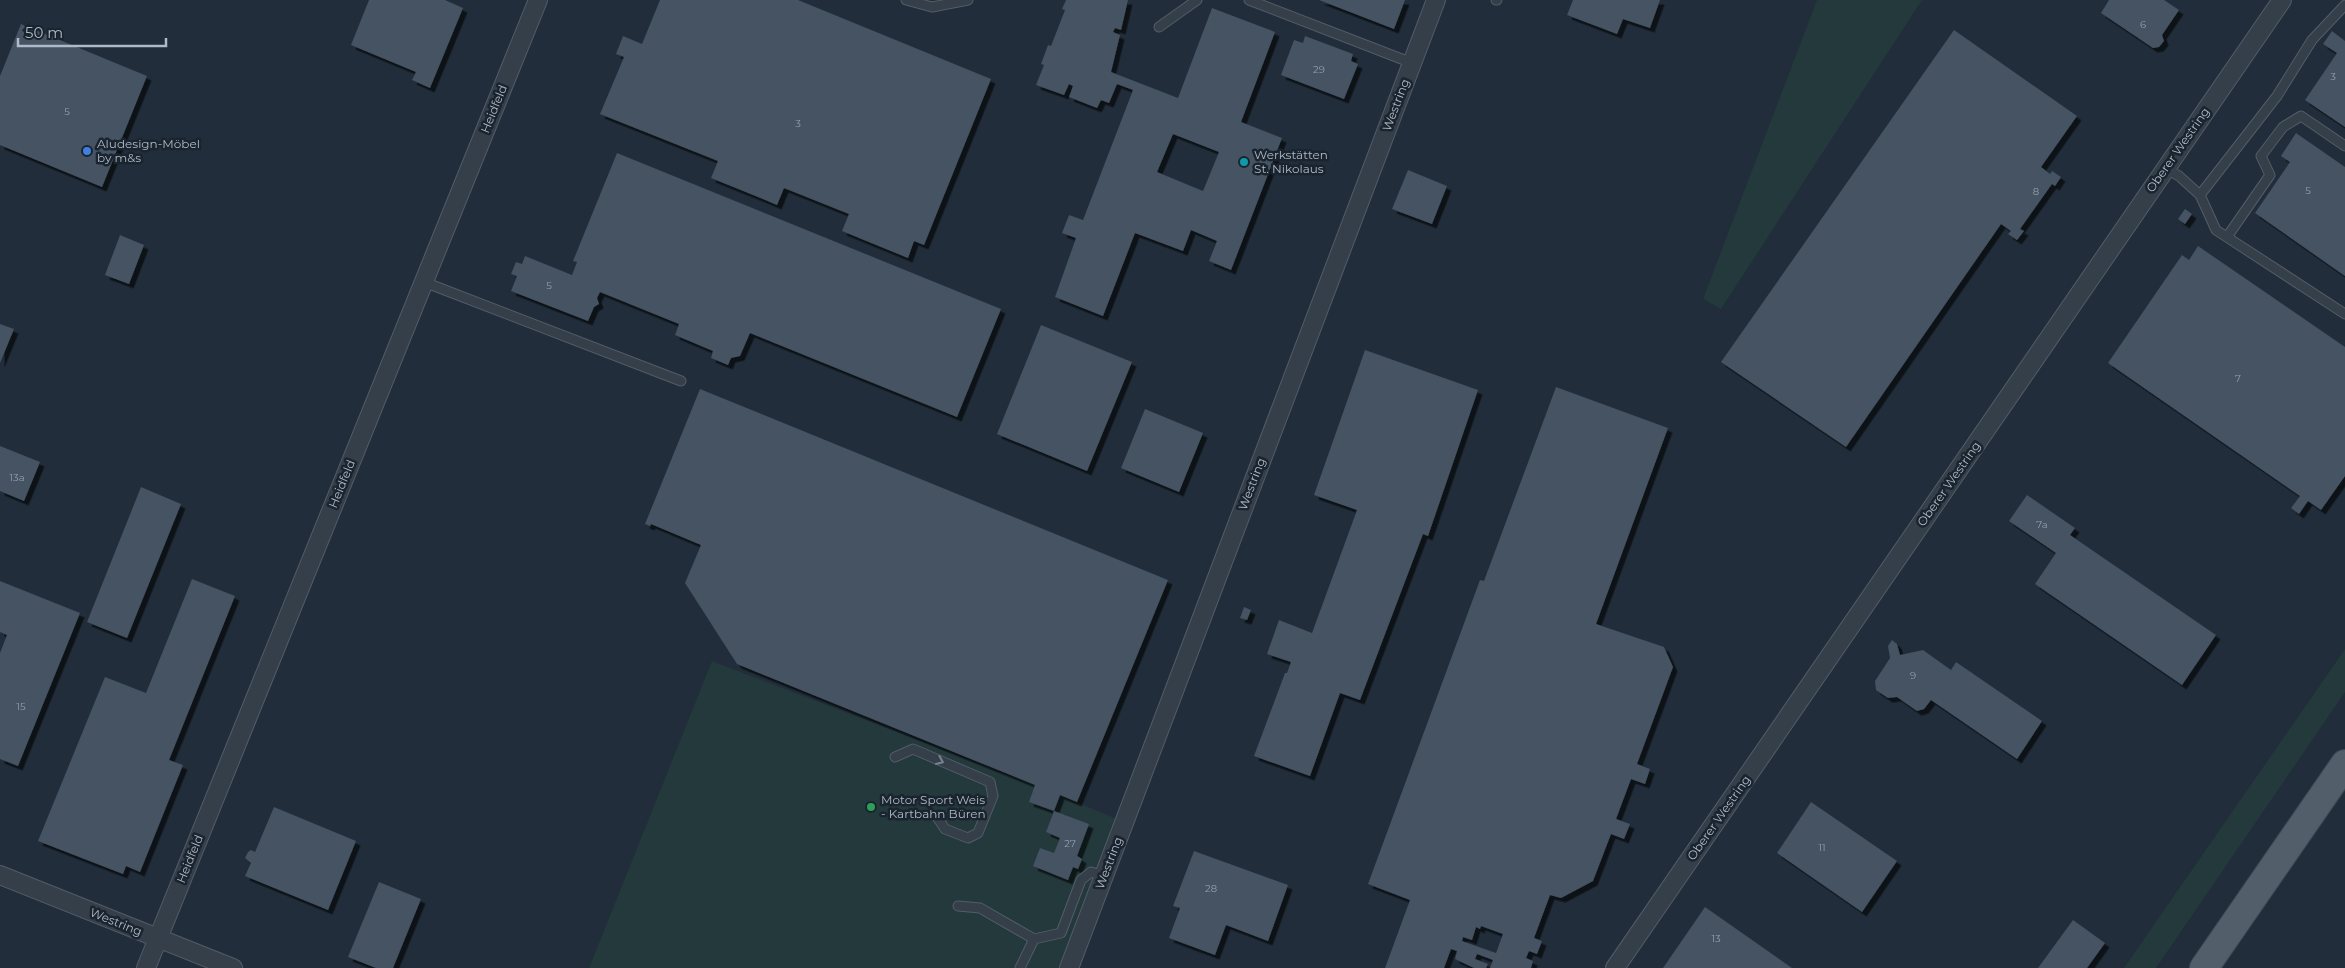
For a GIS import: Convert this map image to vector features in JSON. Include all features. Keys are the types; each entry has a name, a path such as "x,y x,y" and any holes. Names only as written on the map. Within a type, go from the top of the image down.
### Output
{"main road":[{"path":"2204,968 2345,764"}],"street":[{"name":"Heidfeld","path":"146,968 538,0"},
{"name":"Westring","path":"1069,968 1436,0"},
{"name":"Oberer Westring","path":"1615,968 2282,0"},
{"name":"Westring","path":"0,875 233,968"}],"lane":[{"path":"906,0 932,7 968,0"},
{"path":"1159,27 1197,0"},
{"path":"1249,0 1412,63"},
{"path":"2200,195 2277,96 2312,40 2345,5"},
{"path":"2227,237 2270,175 2261,156 2283,127 2302,116 2345,146"},
{"path":"2165,168 2179,176 2200,195 2216,230 2345,314"},
{"path":"424,282 681,381"},
{"path":"895,757 913,749 990,782 993,796 978,833 968,838 945,829 936,818"},
{"path":"958,906 980,908 1034,939 1061,933 1081,880 1091,872 1104,876"},
{"path":"1020,968 1034,939"}],"green space":[{"path":"1817,0 1922,0 1721,309 1703,299"},
{"path":"2345,649 2345,692 2156,968 2124,968"},
{"name":"Motor Sport Weis - Kartbahn Büren","path":"712,661 1035,785 1117,819 1059,968 589,968"}],"building":[{"path":"369,0 445,0 463,8 430,88 412,80 416,72 351,45"},
{"path":"660,0 798,0 991,79 924,245 914,241 908,258 842,231 849,214 784,188 777,205 711,178 718,161 600,114 624,57 616,54 623,36 642,44"},
{"name":"Werkstätten St. Nikolaus","path":"1066,0 1128,0 1121,30 1115,28 1113,32 1120,35 1111,72 1178,98 1212,8 1275,32 1241,122 1282,138 1231,270 1209,261 1217,241 1191,230 1183,251 1135,233 1103,316 1055,297 1076,238 1062,233 1069,215 1083,220 1133,90 1117,84 1109,103 1101,100 1097,108 1069,97 1073,86 1069,84 1064,95 1036,85 1044,65 1041,64 1048,45 1051,46 1065,10 1062,9","holes":["1173,134 1219,152 1203,191 1157,172"]},
{"path":"1319,0 1405,0 1394,29"},
{"path":"1573,0 1660,0 1650,28 1623,19 1617,34 1567,15"},
{"path":"2109,0 2164,0 2179,10 2162,35 2164,41 2159,47 2153,48 2101,13"},
{"path":"21,24 147,76 102,187 0,145 0,76"},
{"path":"1954,30 2077,116 2041,167 2050,174 2052,171 2061,177 2055,186 2052,184 2020,229 2024,231 2017,240 2008,234 2011,231 2001,224 1846,447 1721,362"},
{"path":"2332,31 2345,41 2345,127 2305,100 2337,53 2323,44"},
{"path":"1305,36 1353,54 1351,61 1358,64 1344,99 1281,75 1294,40 1303,43"},
{"path":"2296,133 2345,167 2345,276 2255,213 2290,162 2281,156"},
{"path":"617,153 1001,309 957,417 750,333 740,356 731,358 728,365 711,358 713,351 675,335 679,324 600,292 597,298 599,304 594,307 588,321 511,291 517,276 511,274 516,262 522,264 525,256 572,275 577,262 573,261"},
{"path":"1408,170 1447,186 1432,224 1392,209"},
{"path":"2185,209 2192,214 2185,224 2178,219"},
{"path":"120,235 144,245 129,284 105,275"},
{"path":"2198,246 2345,347 2345,476 2321,510 2308,501 2299,514 2291,508 2300,496 2108,363 2182,255 2189,260"},
{"path":"0,324 14,329 0,363"},
{"path":"1041,325 1132,362 1087,471 997,434"},
{"path":"1365,350 1478,390 1428,536 1423,534 1360,700 1340,693 1310,776 1254,756 1285,673 1287,673 1291,662 1267,654 1279,620 1312,633 1357,510 1314,495"},
{"path":"1556,387 1668,428 1596,624 1664,647 1673,667 1637,764 1650,769 1645,784 1631,779 1616,819 1630,824 1624,839 1611,834 1593,881 1561,898 1550,895 1534,938 1542,941 1537,954 1529,951 1526,958 1533,961 1531,968 1490,968 1493,960 1477,954 1475,959 1488,964 1486,968 1474,968 1455,959 1457,951 1451,949 1444,968 1385,968 1410,900 1368,884 1480,580 1484,581","holes":["1481,926 1503,934 1496,953 1462,941 1463,937 1472,940 1476,927 1480,929"]},
{"path":"700,389 1168,580 1077,802 1060,795 1054,811 1029,802 1035,785 737,664 685,583 701,545 651,524 650,526 645,524"},
{"path":"1145,409 1203,433 1179,492 1121,468"},
{"path":"0,446 40,462 24,501 0,491"},
{"path":"141,487 181,504 127,638 87,622"},
{"path":"2027,495 2075,528 2070,535 2216,635 2182,685 2035,584 2056,553 2009,521"},
{"path":"192,579 235,596 169,760 183,765 140,872 126,866 123,874 38,841 105,677 146,693"},
{"path":"0,581 80,613 18,766 0,759 0,653 7,635 0,632"},
{"path":"1244,607 1251,610 1247,620 1240,618"},
{"path":"1892,640 1897,644 1900,655 1923,650 1951,670 1956,662 2042,721 2017,759 1931,700 1924,709 1917,711 1897,697 1888,698 1876,690 1875,681 1890,658 1888,646"},
{"path":"1811,802 1897,861 1862,912 1777,853"},
{"path":"274,807 356,841 328,910 245,876 251,863 245,858 251,850 255,852"},
{"path":"1054,811 1089,824 1077,856 1082,859 1078,869 1073,867 1068,880 1033,866 1040,848 1054,853 1060,838 1046,832"},
{"path":"1194,851 1288,885 1268,941 1226,925 1215,955 1169,938 1180,908 1173,906"},
{"path":"379,882 421,899 393,968 376,968 348,957"},
{"path":"1705,907 1792,968 1663,968"},
{"path":"2073,920 2105,943 2087,968 2038,968"}],"place":[{"name":"Aludesign-Möbel by m&s","path":"87,151"},
{"name":"Werkstätten St. Nikolaus","path":"1244,162"},
{"name":"Motor Sport Weis - Kartbahn Büren","path":"871,807"}]}
